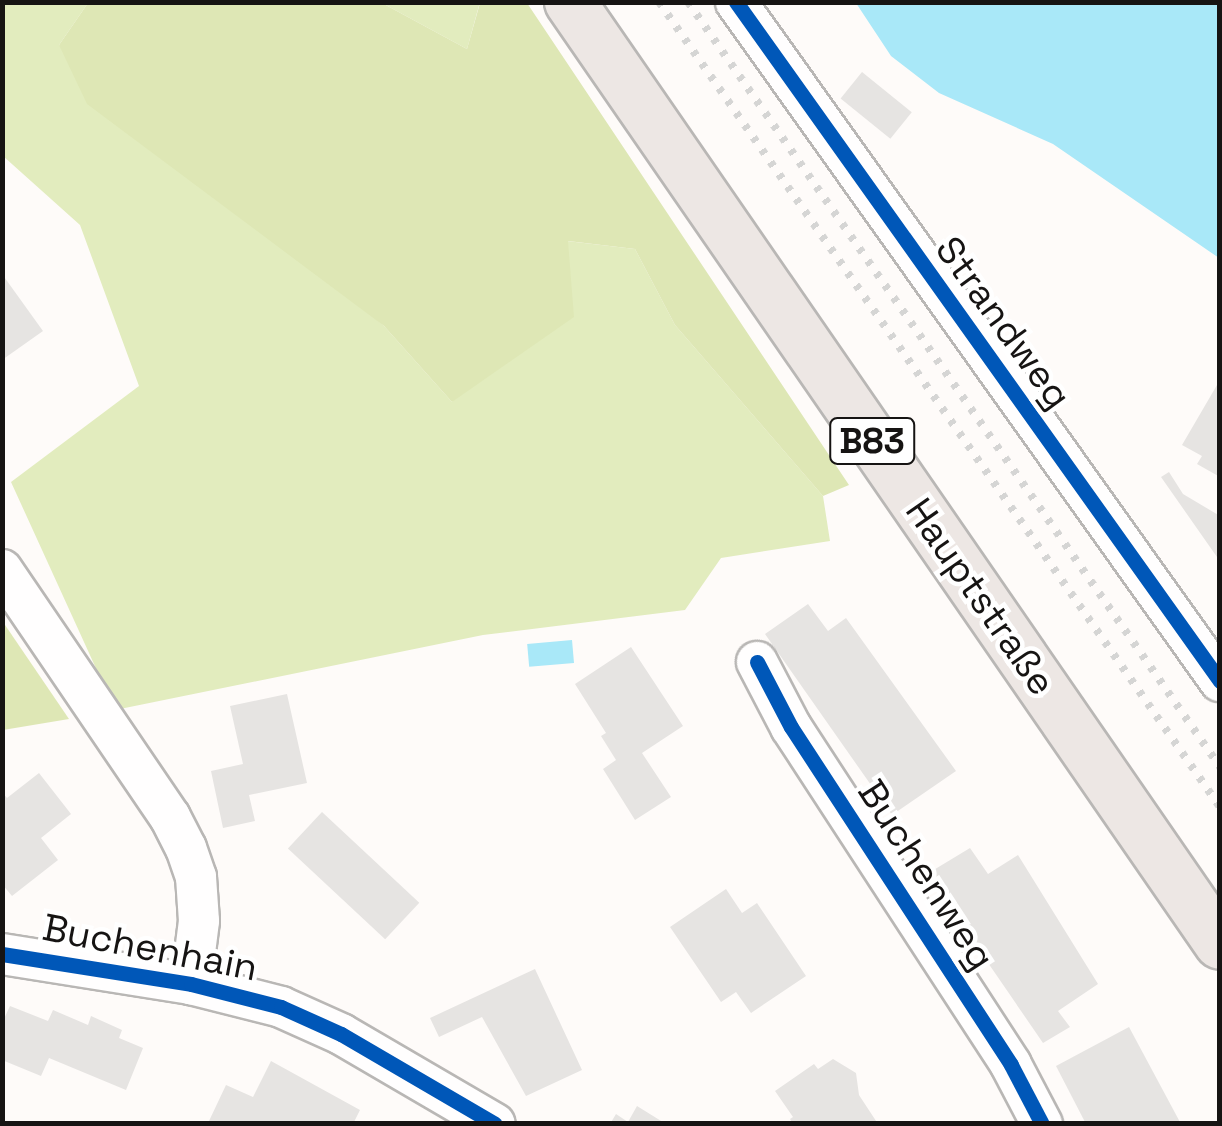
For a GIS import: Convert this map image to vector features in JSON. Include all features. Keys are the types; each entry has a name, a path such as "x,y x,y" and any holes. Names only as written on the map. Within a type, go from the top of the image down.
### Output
{"main road":[{"name":"Hauptstraße","path":"570,2 1220,944"}],"street":[{"name":"Strandweg","path":"736,2 1220,680"},
{"name":"Buchenhain","path":"2,570 170,817 186,848 196,877 199,921 191,984"},
{"name":"Buchenweg","path":"756,662 791,727 1011,1065 1042,1124"},
{"name":"Buchenhain","path":"2,954 191,984 281,1007 341,1034 495,1124"}],"green space":[{"path":"480,2 467,49 382,3"},
{"path":"3,3 88,3 59,45 384,326 452,402 567,241 635,249 675,325 823,496 830,541 721,558 685,610 483,635 115,710 11,482 139,386 80,225 3,156"},
{"path":"88,3 382,3 467,49 480,3 527,3 849,485 823,496 675,325 635,249 568,241 574,317 452,402 384,326 87,104 59,45"},
{"path":"3,622 69,719 3,730"}],"water":[{"path":"856,3 1219,3 1219,258 1053,144 939,93 891,56"},
{"path":"572,640 574,663 529,667 527,644"}],"building":[{"path":"862,72 912,112 890,139 841,98"},
{"path":"2,274 43,331 2,360"},
{"path":"1217,385 1220,477 1197,464 1202,456 1182,445"},
{"path":"1169,472 1183,494 1220,516 1217,557 1161,477"},
{"path":"808,604 828,631 846,618 956,771 892,815 765,634"},
{"path":"631,647 683,726 642,753 671,797 635,820 603,769 616,760 601,736 606,733 575,684"},
{"path":"287,694 307,783 249,795 255,821 223,828 211,771 243,764 230,706"},
{"path":"39,773 71,814 41,838 58,860 12,896 2,884 2,792 7,798"},
{"path":"322,812 419,903 385,939 288,849"},
{"path":"970,848 988,874 1018,855 1098,984 1058,1011 1070,1027 1043,1043 927,874"},
{"path":"726,889 742,913 757,903 806,976 751,1013 736,992 721,1002 670,927"},
{"path":"535,969 582,1070 526,1096 482,1017 439,1037 430,1018"},
{"path":"10,1006 48,1021 53,1010 88,1025 91,1016 122,1030 119,1038 143,1048 126,1090 49,1058 41,1076 2,1060 2,1023"},
{"path":"1129,1027 1181,1124 1086,1124 1056,1066"},
{"path":"833,1059 856,1073 859,1095 878,1124 793,1124 793,1117 775,1091 814,1064 818,1069"},
{"path":"271,1061 360,1110 353,1124 209,1121 226,1085 253,1097"},
{"path":"637,1106 666,1124 610,1124 616,1114 628,1122"}],"railway":[{"path":"659,2 1220,807"},
{"path":"688,2 1220,767"}],"cycle path":[{"path":"736,2 1220,681"},
{"path":"757,662 791,727 1011,1065 1042,1124"},
{"path":"2,954 191,984 281,1007 341,1034 495,1124"}]}
